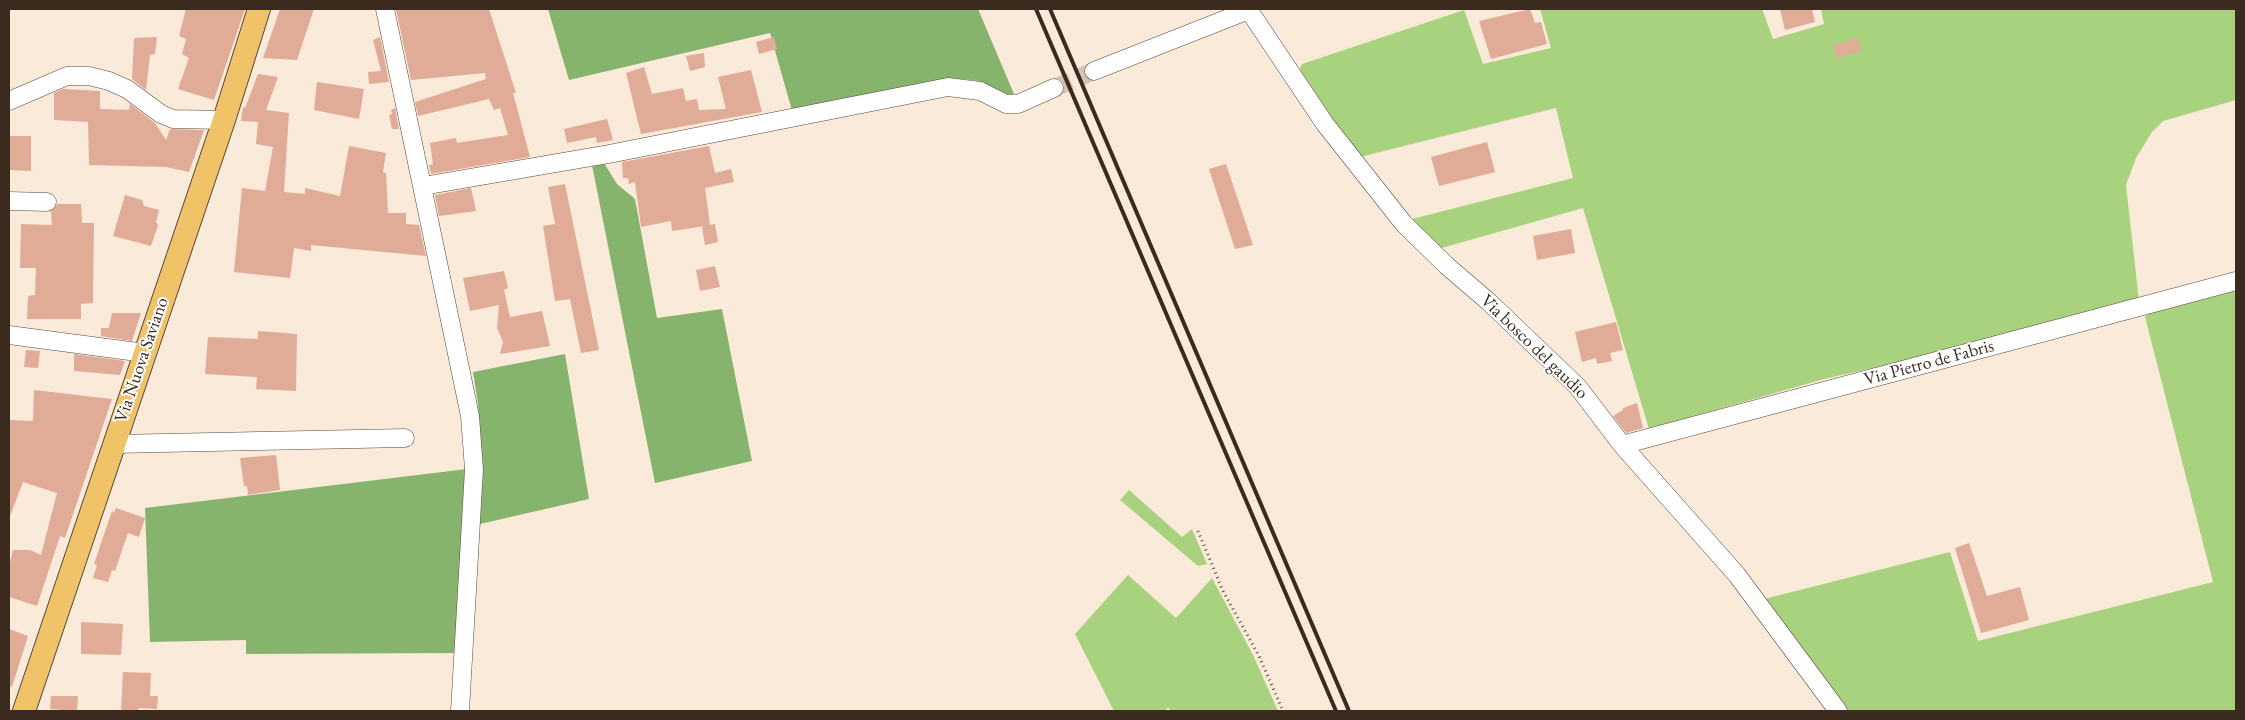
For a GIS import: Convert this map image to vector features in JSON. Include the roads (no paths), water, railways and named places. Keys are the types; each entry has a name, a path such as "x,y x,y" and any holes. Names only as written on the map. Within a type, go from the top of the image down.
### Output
{"main road":[{"name":"Via Nuova Saviano","path":"24,711 224,120 259,9"}],"street":[{"path":"385,9 470,416 474,469 460,711"},
{"path":"1094,71 1249,9"},
{"name":"Via bosco del gaudio","path":"1249,9 1325,124 1404,224 1578,387 1622,445 1737,576 1838,711"},
{"path":"9,101 67,76 89,76 109,81 126,89 161,114 173,119 224,120"},
{"path":"423,186 609,154 948,87 980,91 1006,104 1018,104 1054,88"},
{"path":"9,201 47,202"},
{"name":"Via Pietro de Fabris","path":"1622,445 2236,281"},
{"path":"9,335 145,353"},
{"path":"114,444 406,438"}],"tunnel":[{"path":"1054,88 1094,71"}],"railway":[{"path":"1036,9 1336,711"},
{"path":"1050,9 1349,711"}]}
